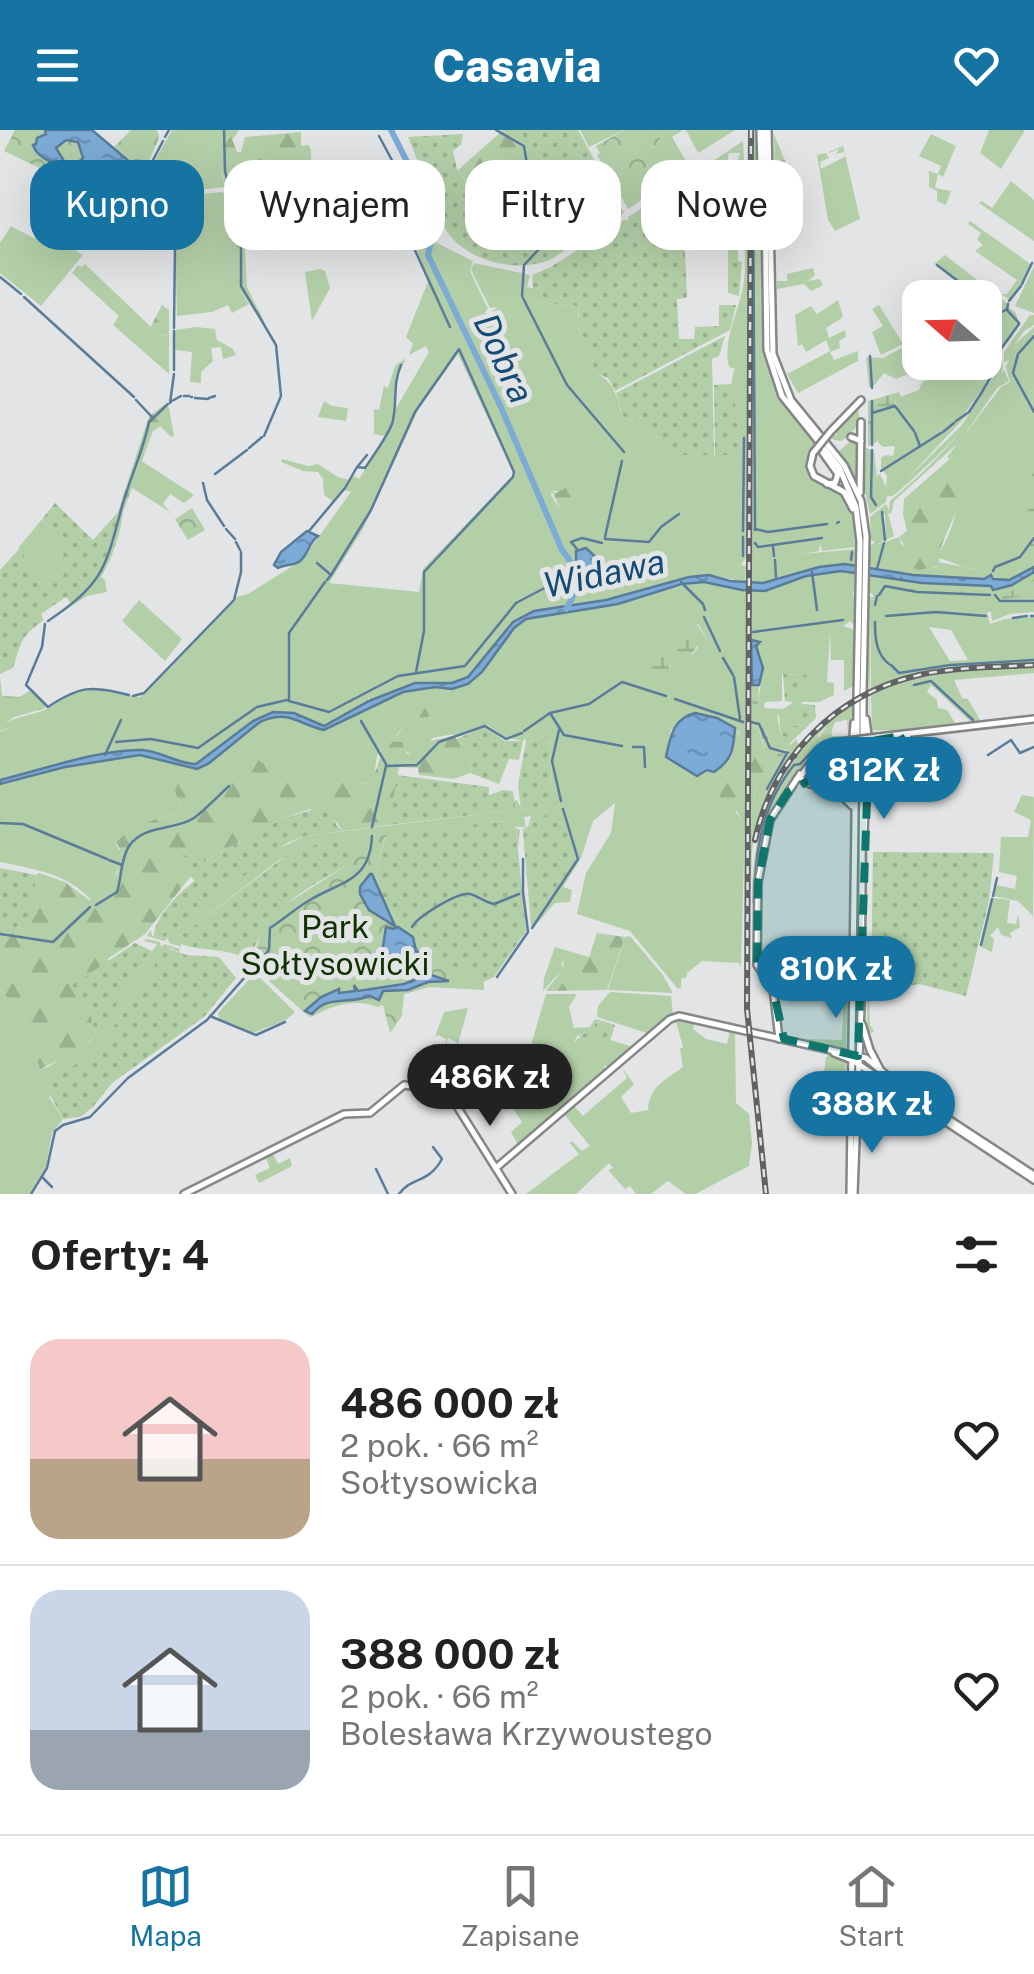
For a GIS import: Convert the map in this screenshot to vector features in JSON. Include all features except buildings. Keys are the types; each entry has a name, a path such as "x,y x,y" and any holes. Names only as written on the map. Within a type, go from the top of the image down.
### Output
{"main road":[{"path":"766,131 768,356 782,396 838,474 834,482 826,484"},
{"path":"766,131 770,320 775,362 794,406 844,464 860,496"},
{"path":"862,400 831,431 810,462 812,473 848,496 862,542"},
{"path":"852,1194 855,1058 861,1006 861,422"},
{"path":"810,434 831,456 850,488 862,542"},
{"path":"851,437 861,441"},
{"path":"852,1194 860,711"},
{"path":"778,1035 772,986 757,964 758,882 768,827 802,771 818,753 838,742 1034,719"},
{"path":"908,742 916,732"},
{"path":"867,795 874,783 904,766 908,751 906,734"},
{"path":"894,735 905,741 908,751"},
{"path":"860,739 876,768 891,773"},
{"path":"802,771 814,774 824,784 836,786 846,780 852,769 860,739"},
{"path":"788,792 814,774 818,753"},
{"path":"862,842 866,829 868,753"},
{"path":"852,769 855,832"},
{"path":"802,771 806,782"},
{"path":"806,782 843,796 852,806"},
{"path":"861,1006 866,1043 889,1079"},
{"path":"496,1168 673,1017 680,1016 767,1037 778,1035 787,1041 866,1058 889,1079 1034,1178"},
{"path":"855,1058 871,1073 1034,1178"},
{"path":"856,1081 862,1073 871,1073"},
{"path":"184,1194 344,1114 370,1113 404,1085 435,1088 452,1098 512,1194"}],"highlighted area":[{"path":"900,736 908,751 902,767 868,771 858,1056 784,1039 772,984 757,963 758,882 770,820 788,792 813,778 822,750"}],"green space":[{"path":"15,130 92,130 113,148 131,130 157,130 159,137 149,160 30,160 30,164 4,151"},
{"path":"172,130 239,130 233,139 230,136 221,141 224,187 204,189 204,160 155,160"},
{"path":"501,130 578,130 595,160 528,160 526,146"},
{"path":"580,130 624,130 589,147"},
{"path":"624,130 655,130 672,160 641,160 641,200 628,209 621,197 621,160 600,160 596,146"},
{"path":"655,130 683,130 672,137 685,160 672,160"},
{"path":"686,130 735,130 698,153"},
{"path":"752,130 759,130 760,160 752,160"},
{"path":"989,130 1025,130 1001,169 980,153"},
{"path":"502,131 526,146 528,160 469,160"},
{"path":"301,132 301,146 309,145 311,160 224,160 224,180 221,141 231,136 237,152 241,152 245,137"},
{"path":"463,134 461,145 453,151 457,169 465,180 465,249 445,226 445,160 417,160 408,137"},
{"path":"774,134 785,160 774,160"},
{"path":"931,134 956,146 943,177 938,174 941,166 919,156"},
{"path":"743,141 744,160 738,160 740,153 729,153 728,160 714,160"},
{"path":"826,153 829,158 820,162 821,169 845,156 860,219 835,231 828,220 817,155"},
{"path":"929,171 938,174 935,188 951,191 946,205 937,201 937,191 929,187"},
{"path":"1011,181 1034,200 1034,241 979,203 992,208"},
{"path":"224,193 224,250 239,250 240,289 249,304 232,313 228,305 212,312 177,316 175,250 204,250 204,194"},
{"path":"641,208 641,250 685,250 687,298 677,299 679,339 694,339 695,327 719,326 719,305 736,305 730,330 615,391 608,378 595,373 590,347 580,338 578,306 534,302 532,275 577,250 621,250 621,222 628,221"},
{"path":"970,221 1032,265 1011,301 1002,294 1007,294 1017,280 975,251 983,245 977,240 981,233 968,224"},
{"path":"11,226 30,236 30,250 74,250 83,255 41,306 0,273 0,243"},
{"path":"445,247 473,261 470,271 488,309 484,313 489,313 495,326 497,321 491,313 497,307 490,308 471,270 474,263 530,275 527,287 533,288 535,302 578,306 580,337 590,347 595,373 611,385 622,415 659,438 668,455 742,455 732,397 735,369 729,367 727,356 744,281 745,250 748,250 746,557 741,565 746,566 745,582 709,575 666,582 606,600 534,611 513,622 465,679 415,683 371,701 368,697 368,701 324,726 294,713 273,712 253,721 197,763 153,752 129,751 93,756 0,780 0,732 13,726 0,731 0,727 86,689 140,697 236,597 248,594 302,560 351,492 345,490 334,502 324,495 323,479 318,472 303,471 281,462 282,459 308,466 318,464 338,477 359,479 386,436 374,434 374,409 379,410 384,386 388,388 395,366 406,358 396,380 395,410 429,352 426,346 409,355 413,344 406,337 429,279 417,250","holes":["458,354 514,474 423,569 419,592 329,583 363,529 419,408","588,476 592,493 578,510 562,512 551,495 552,490 561,492 572,485 570,481"]},
{"path":"237,250 245,250 247,287 270,334 240,289"},
{"path":"467,250 566,250 550,260 524,265 497,263"},
{"path":"728,250 738,250 738,261 742,262 739,296 728,293"},
{"path":"752,250 762,250 761,309 769,364 794,417 816,444 809,456 809,473 845,495 858,543 854,539 856,547 822,551 820,543 819,551 802,554 856,549 856,565 750,583 750,566 756,565 750,565"},
{"path":"945,255 977,280 955,280 934,264"},
{"path":"85,264 156,335 169,336 169,374 113,325 119,316 72,273 78,265"},
{"path":"1034,266 1034,313 1015,306"},
{"path":"813,268 815,275 808,281 820,279 823,285 811,291 804,284 777,289 777,281 787,281 787,274"},
{"path":"325,271 330,288 312,321 305,272"},
{"path":"1002,299 1019,322 1002,348"},
{"path":"838,300 843,317 826,328 829,338 845,330 846,337 839,341 840,348 830,352 834,360 858,351 858,361 798,393 787,374 830,351 826,340 806,352 802,344 798,346 795,315 811,306 817,314"},
{"path":"162,305 169,310 169,336 156,335 150,328"},
{"path":"879,305 902,342 881,355 872,332 883,326 872,309"},
{"path":"1030,315 1034,315 1034,325 1014,345 1034,327 1034,567 1009,580 913,575 879,568 885,542 899,537 901,544 934,568 939,562 964,567 937,557 950,532 956,508 956,471 953,456 948,456 957,444 894,501 891,514 888,513 894,536 886,540 885,515 881,513 884,540 877,545 883,542 877,568 870,566 870,546 875,542 871,540 870,517 886,504 889,511 890,501 953,441 998,380 1002,380 1004,370 1009,381 997,388 963,437 1001,387 1010,382 1006,367 1009,360 1004,362 1004,352"},
{"path":"215,329 217,340 236,355 223,359 221,347 211,348 213,361 201,372 201,383 190,382 192,352 175,350 175,330"},
{"path":"725,336 719,356 712,359 714,455 668,455 659,438 622,415 616,393"},
{"path":"902,348 902,377 896,379 884,373 869,387 866,357 883,358"},
{"path":"989,380 962,417 969,413 905,481 961,426 991,380 998,380 973,418 938,455 870,514 864,488 866,448 874,451 877,477 880,474 886,487 881,458 893,456 895,446 883,447 876,440 881,426 899,418 895,399 919,390 922,382"},
{"path":"732,384 743,455 715,455 714,385"},
{"path":"899,392 901,397 895,402 899,418 884,425 877,442 868,446 868,401"},
{"path":"324,401 348,408 346,421 318,417"},
{"path":"165,404 174,436 160,426 153,431 101,577 98,575 112,544 118,512 146,425 150,416"},
{"path":"857,407 859,418 854,430 842,441 834,440 830,436 837,435 835,429"},
{"path":"853,439 859,443 858,485 838,452"},
{"path":"953,456 961,488 959,503 942,543 940,566 918,570 905,564 901,556 905,547 899,537 907,531 904,499"},
{"path":"140,460 194,495 184,503 170,494 163,504 170,512 132,488"},
{"path":"1034,465 1034,555 1027,561 1023,556 1028,534 1019,512 1028,495"},
{"path":"592,478 592,493 578,510 562,513 551,489 556,493 571,485 569,481"},
{"path":"55,503 93,540 118,512 115,537 90,585 71,603 66,597 41,614 44,620 23,640 13,668 0,674 0,570 20,548 45,593 70,568 43,518"},
{"path":"192,508 205,530 188,540 175,519"},
{"path":"43,518 70,568 45,594 19,547"},
{"path":"856,572 856,627 850,621 843,626 855,630 853,686 844,691 844,660 831,660 830,632 827,682 834,683 834,695 819,702 802,702 802,724 792,726 791,721 777,715 781,736 786,736 790,745 796,739 799,745 790,755 786,750 771,747 758,703 762,675 750,640 753,622 749,615 750,590 765,591 812,575 813,580 814,574","holes":["782,674 809,675 807,692 793,692 792,703 783,709 764,708 765,702 782,701"]},
{"path":"1034,572 1034,598 1002,599 993,595 1002,603 1034,602 1034,612 1010,614 992,621 991,612 987,612 990,624 1034,617 1034,663 931,673 871,690 871,614 869,730 868,597 874,597 870,592 870,573 922,583 991,586 994,590 1017,583","holes":["929,627 951,630 968,660 950,661"]},
{"path":"98,575 105,580 107,592 87,596 49,621 79,597"},
{"path":"1034,580 1034,595 1003,599 1034,598 1034,602 1002,603 984,594 934,594 932,598 931,594 884,587 985,593 1001,599 997,593 1012,591"},
{"path":"696,582 746,590 749,615 745,715 741,713 728,722 695,713 671,730 668,747 715,772 732,756 735,728 742,740 742,766 699,780 715,785 745,819 741,968 739,963 702,961 681,979 678,989 630,931 577,914 586,873 611,833 615,803 593,821 581,858 563,887 572,890 570,902 555,903 532,929 548,815 531,822 524,832 531,816 524,817 526,827 514,827 520,830 518,847 516,831 504,821 305,847 279,860 178,938 182,947 169,943 168,938 164,941 147,936 151,930 152,936 163,938 272,852 305,836 514,810 517,800 522,810 556,803 550,735 526,742 525,738 523,741 503,737 488,725 455,737 454,734 432,738 426,752 414,756 391,743 403,728 379,753 369,783 359,784 353,774 327,789 282,773 272,775 254,758 215,797 175,791 182,812 136,825 116,843 120,858 114,879 102,899 91,900 60,878 0,862 0,784 65,767 140,755 197,769 269,719 292,719 325,730 403,692 435,687 453,689 468,683 482,672 514,628 531,617 618,604","holes":["698,624 709,643 700,644 692,656 671,666 665,688 661,686 663,641"]},
{"path":"139,600 182,639 165,661 122,621"},
{"path":"693,619 709,643 696,647 690,659 669,666 670,686 651,683 648,660 654,648 673,635 676,625"},
{"path":"1034,666 1034,673 954,680 962,698 968,699 981,722 971,722 931,685 927,692 955,723 910,731 872,730 871,693 931,676"},
{"path":"783,674 809,675 807,692 794,692 792,702 785,701"},
{"path":"0,677 2,696 20,697 29,691 46,708 14,717 0,727"},
{"path":"752,685 759,685 758,703 771,747 785,752 773,771 763,769 763,742 758,727 751,725"},
{"path":"426,698 436,705 428,717 394,719 387,709 422,705"},
{"path":"854,703 851,733 847,720 835,722 830,735 827,726 794,760 788,774 783,775 790,780 798,775 765,828 756,903 752,903 757,841 775,786 807,740"},
{"path":"802,704 815,705 816,718 787,746 786,736 781,736 779,715 793,726 802,724"},
{"path":"745,715 745,819 737,811 724,821 716,819 715,785 697,780 742,766 739,732 717,718 728,722 731,716"},
{"path":"829,724 833,739 813,754 798,775 781,784 801,748 818,732 819,737"},
{"path":"751,725 758,727 765,753 764,769 773,771 785,752 790,755 761,809 754,806 756,783 749,776"},
{"path":"402,726 392,742 402,742 407,754 426,752 430,741 453,736 471,752 470,773 454,779 419,775 418,768 399,767 389,825 343,831 334,819 310,809 280,819 205,861 179,865 191,876 145,934 109,958 89,1008 96,1036 74,1053 40,1069 24,1019 0,988 0,925 28,929 36,875 65,882 89,900 102,898 118,872 118,865 109,859 120,849 116,842 136,825 182,812 175,791 181,775 202,779 215,796 254,757 272,775 282,773 327,789 353,773 354,781 369,783 380,758 383,731"},
{"path":"486,727 505,741 523,741 519,760 509,759 499,784 470,773 471,752 456,739"},
{"path":"550,735 552,789 557,803 521,810 518,785 526,742"},
{"path":"858,751 861,755 857,1051"},
{"path":"397,775 489,787 489,795 513,791 515,810 389,825"},
{"path":"749,776 756,779 754,806 761,809 752,849 750,912"},
{"path":"1022,795 1034,797 1033,916 1018,901 993,896 997,885 1015,889 1017,876 999,872 1001,837 1028,837 1031,820 1014,812"},
{"path":"332,804 336,825 343,831 305,836 287,843 163,938 154,936 163,913 195,881 178,865 180,854 205,861 280,819"},
{"path":"560,811 576,858 531,925 523,833 534,819"},
{"path":"506,821 516,830 526,931 494,977 483,982 433,952 401,924 380,891 377,868 387,834"},
{"name":"Park Sołtysowicki","path":"386,835 377,874 389,909 417,939 484,982 484,990 429,987 404,994 402,1016 390,1033 383,1005 344,1004 308,1016 269,981 271,972 262,973 251,961 264,926 278,909 352,862 355,855 350,839"},
{"path":"350,839 355,855 352,862 279,911 248,960 176,942 287,855 305,847"},
{"path":"868,851 865,1016 867,1028 864,1017 864,868"},
{"path":"873,852 994,853 989,901 966,996 919,984 902,987 871,983"},
{"path":"0,868 36,875 29,929 0,925"},
{"path":"993,898 1010,900 1007,923 1016,924 1018,914 1020,927 1010,933 1012,938 1001,935 998,927 990,936 994,939 992,952 981,947"},
{"path":"597,933 625,937 607,990 546,991 562,970 565,957 575,953 589,957"},
{"path":"630,936 673,993 608,990 625,937"},
{"path":"146,939 160,942 161,947 164,944 180,949 179,952 170,948 156,963 100,1047 49,1097 63,1119 52,1133 46,1167 29,1194 0,1194 0,988 24,1019 40,1069 48,1067 92,1040 157,944"},
{"path":"135,943 152,951 96,1036 89,1008 71,986"},
{"path":"555,947 575,953 562,962 562,970 543,991 544,978"},
{"path":"166,948 187,955 219,957 236,978 204,1017 112,1083 80,1117 63,1119 45,1086 100,1047"},
{"path":"845,956 846,1050 841,1050 806,1041 819,1044 807,1039 842,1040"},
{"path":"848,965 851,974 848,1049"},
{"path":"868,970 870,1025 874,1031 869,1035"},
{"path":"255,973 295,1012 286,1020 253,1033 219,1019 218,1013"},
{"path":"610,992 671,996 673,1014 650,1034 597,1017 598,1006"},
{"path":"546,994 577,994 569,1007 574,1028 590,1027 595,1019 603,1021 598,1022 596,1029 577,1036 573,1044 581,1039 583,1050 589,1040 604,1038 633,1047 610,1066 604,1066 606,1070 518,1145 511,1132 522,1122 495,1080 508,1057 526,1062"},
{"path":"468,1008 456,1051 457,1042 448,1038 445,1048 446,1039 435,1037 444,1012"},
{"path":"603,1021 615,1025 610,1041 589,1040 583,1050 577,1048 582,1044 579,1036"},
{"path":"676,1022 694,1022 693,1029 706,1039 727,1044 730,1031 735,1033 736,1103 749,1114 749,1166 695,1194 686,1194 668,1181 651,1194 636,1194 630,1186 625,1189 608,1170 613,1168 609,1163 576,1194 526,1194 579,1154 572,1141 582,1151 590,1146 564,1114 574,1106 583,1116 627,1078 623,1069 634,1084 621,1097 631,1113 648,1110 656,1089 683,1067 683,1047"},
{"path":"826,1053 846,1061 845,1075 824,1075"},
{"path":"272,1152 278,1164 290,1158 292,1166 259,1183 255,1175 270,1168 265,1156"}],"water":[{"path":"45,130 92,130 127,160 81,160 78,142 66,140 56,148 63,160 48,160 33,145 46,134"},
{"path":"307,531 318,536 303,558 295,564 278,568 274,565 281,552"},
{"path":"586,548 603,564 621,564 621,569 586,571 576,560 576,551"},
{"path":"845,564 913,575 984,579 991,575 993,579 1009,580 1034,567 1034,572 1012,585 993,590 991,586 922,583 841,571 806,576 765,591 704,582 682,584 618,604 526,619 468,684 452,689 435,687 403,692 324,730 286,717 270,718 197,769 140,755 65,767 0,784 0,780 90,756 126,751 149,751 196,764 253,721 273,712 294,713 324,726 369,701 415,683 452,683 468,677 513,622 534,611 606,600 689,577 709,575 763,583"},
{"path":"751,640 760,642 756,646 763,668 759,685 752,685"},
{"path":"695,713 717,718 735,728 725,763 714,772 707,770 697,776 666,757 677,724"},
{"path":"370,874 395,926 369,910 360,894 360,887"},
{"path":"386,927 398,927 413,937 416,951 429,958 429,971 426,961 382,953"},
{"path":"428,974 449,981 383,991 379,1000 370,996 332,1002 312,1014 305,1011 321,997 339,989 339,993 355,991 354,985 358,991 404,984"}],"waterway":[{"path":"165,137 169,130"},
{"path":"224,130 225,171 241,233 241,286 276,345 281,396 264,436"},
{"name":"Dobra","path":"391,130 436,219 428,255 575,572 576,586 566,609"},
{"path":"496,130 524,146 541,247 524,265 522,296"},
{"path":"379,136 392,160"},
{"path":"153,160 163,141"},
{"path":"174,328 175,250"},
{"path":"415,250 450,327"},
{"path":"753,250 755,530"},
{"path":"1022,284 1032,263"},
{"path":"937,265 957,280"},
{"path":"0,277 21,294"},
{"path":"1009,301 1021,286"},
{"path":"24,297 134,397"},
{"path":"523,298 567,385 624,452"},
{"path":"1008,304 1007,310 1019,323"},
{"path":"1002,312 1007,309"},
{"path":"956,421 969,412 982,392 996,368 998,353 1019,324"},
{"path":"174,331 174,370"},
{"path":"1034,336 1018,354 1013,373 1034,412"},
{"path":"331,575 371,510 415,412 459,349 514,472 424,572 424,631 416,672"},
{"path":"870,356 872,388"},
{"path":"309,531 357,467 365,468 387,435 394,417 401,365"},
{"path":"170,403 174,374"},
{"path":"170,402 181,396"},
{"path":"184,396 189,396"},
{"path":"209,398 215,396"},
{"path":"195,398 208,399"},
{"path":"136,400 152,417"},
{"path":"872,401 872,445"},
{"path":"48,621 80,597 99,574 149,422 168,404"},
{"path":"872,413 895,406 914,431"},
{"path":"943,432 954,423"},
{"path":"915,433 920,446"},
{"path":"881,471 941,433"},
{"path":"249,448 262,437"},
{"path":"743,531 744,438"},
{"path":"215,474 247,450"},
{"path":"872,450 871,497 876,505"},
{"path":"358,466 367,455"},
{"name":"Widawa","path":"605,537 622,461"},
{"path":"203,483 207,500 224,526"},
{"path":"882,512 885,540"},
{"name":"Widawa","path":"605,539 649,542 679,514"},
{"path":"755,529 768,532 827,524"},
{"path":"226,529 235,539"},
{"path":"743,537 743,556"},
{"name":"Widawa","path":"577,549 571,542 582,538 602,543"},
{"path":"755,543 758,547 822,538"},
{"path":"993,571 1020,557 1034,538"},
{"path":"236,542 240,550"},
{"path":"877,569 884,543"},
{"path":"773,546 774,556"},
{"path":"133,696 144,693 234,600 241,552"},
{"path":"851,560 852,552"},
{"path":"775,560 776,578"},
{"path":"317,563 331,575 327,580"},
{"path":"812,572 817,610"},
{"path":"289,699 289,633 325,582"},
{"name":"Widawa","path":"289,701 329,712 398,676 465,666 516,603 556,582"},
{"name":"Widawa","path":"681,582 705,610"},
{"path":"879,595 885,586 917,592 990,595"},
{"path":"995,595 1000,601 1034,601"},
{"path":"875,605 877,596"},
{"path":"886,616 936,612 986,616"},
{"path":"1013,618 1027,616"},
{"path":"704,617 720,651"},
{"path":"753,632 843,620"},
{"path":"875,622 879,651 889,664"},
{"path":"45,624 42,647 26,685 48,707 86,689 129,695"},
{"path":"723,658 733,675"},
{"path":"891,665 899,673 950,665 1034,660"},
{"path":"734,677 740,719"},
{"path":"914,685 931,681 973,720"},
{"path":"550,713 589,704 622,682 666,696"},
{"path":"675,699 743,722"},
{"path":"116,742 151,739 198,748 257,707 287,700"},
{"path":"524,731 550,713 564,735 622,746"},
{"path":"105,755 121,720"},
{"path":"361,721 386,764"},
{"path":"751,722 759,724 770,748 788,753"},
{"path":"372,827 386,766 417,765 439,742 485,726 506,739 522,733"},
{"path":"559,730 552,761 561,801"},
{"path":"988,755 1011,740 1020,753 1034,747"},
{"path":"754,903 758,848 767,813 794,765 800,764 818,745"},
{"path":"633,747 644,747 645,767"},
{"path":"767,789 786,755"},
{"path":"96,905 117,892 124,857 135,839 194,818 229,786"},
{"path":"532,928 578,859 563,809"},
{"path":"0,823 23,824 107,859"},
{"path":"31,1194 47,1168 55,1131 90,1117 128,1078 207,1020 269,950 270,928 360,871 366,863 372,836"},
{"path":"497,977 528,932 523,859"},
{"path":"109,860 122,865"},
{"path":"993,896 997,878"},
{"path":"412,927 457,896 473,895 494,904 519,894"},
{"path":"981,945 992,899"},
{"path":"0,934 53,942 90,907"},
{"path":"210,1016 256,1035 285,1022"},
{"path":"399,1194 437,1167 442,1159 433,1147"},
{"path":"376,1169 388,1194"},
{"path":"42,1177 52,1187"}],"railway":[{"path":"751,130 747,1009 766,1194"},
{"path":"755,840 764,810 793,756 835,714 861,697 889,684 933,672 1034,665"}]}
